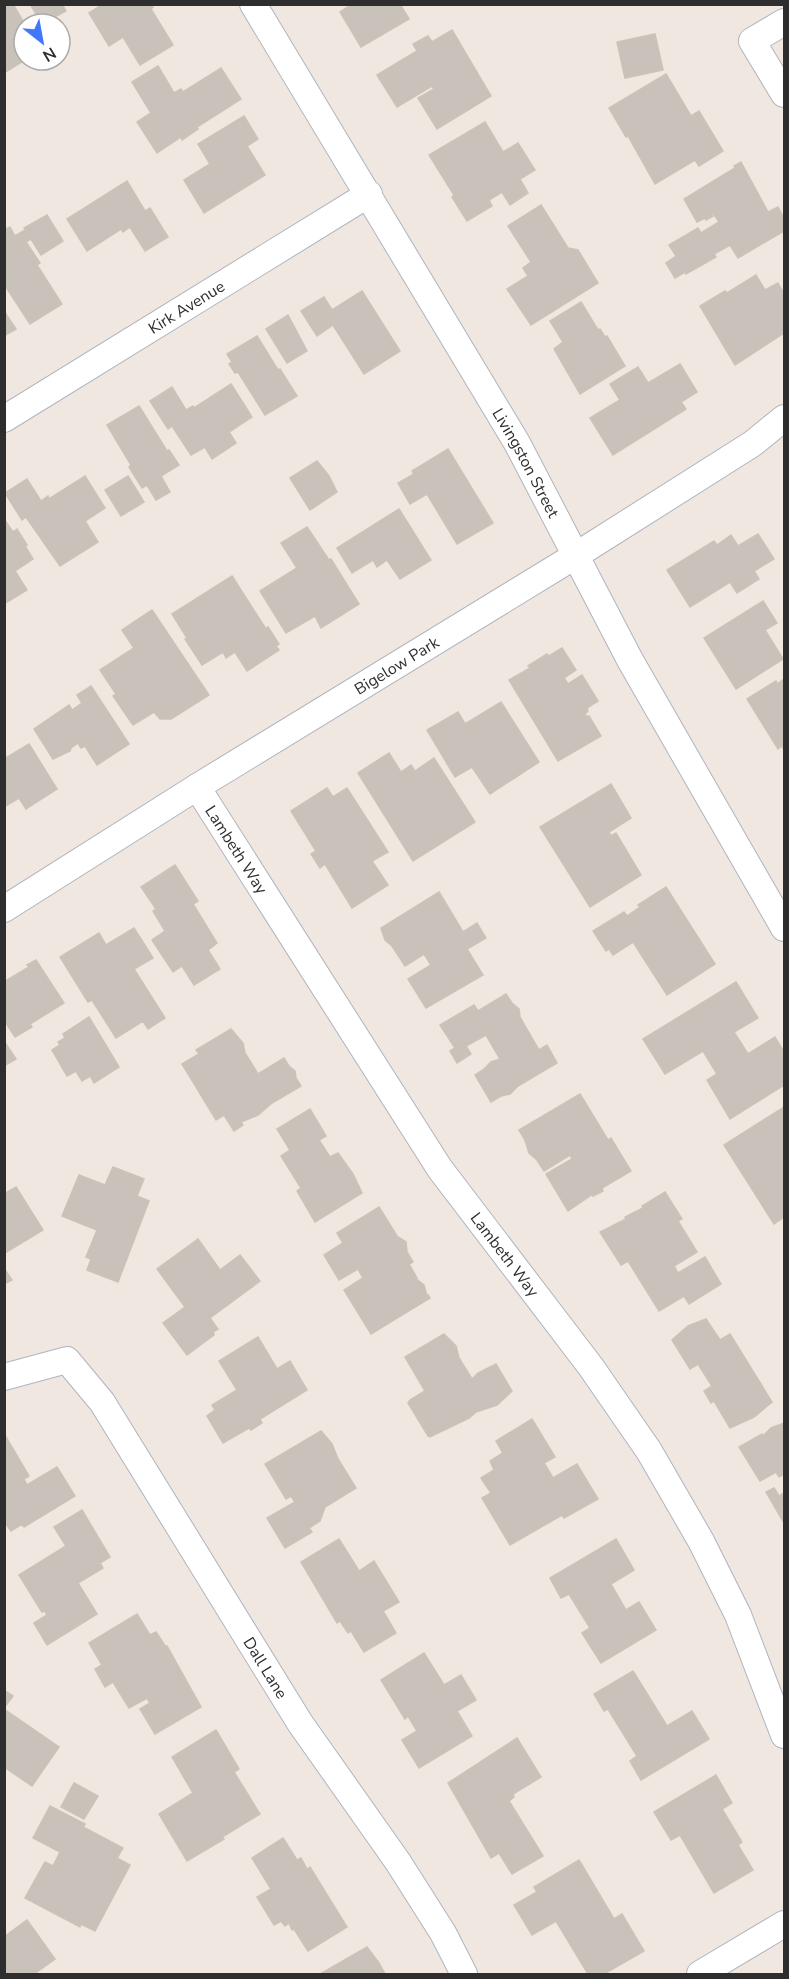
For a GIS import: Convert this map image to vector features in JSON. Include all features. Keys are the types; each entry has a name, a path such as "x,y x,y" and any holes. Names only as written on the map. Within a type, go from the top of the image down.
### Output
{"street":[{"name":"Livingston Street","path":"253,4 517,443 630,660 784,928"},
{"path":"784,22 752,41 784,94"},
{"name":"Kirk Avenue","path":"4,419 369,194"},
{"name":"Bigelow Park","path":"4,909 197,787 575,556 752,444 784,418"},
{"name":"Lambeth Way","path":"197,787 440,1169 591,1367 649,1450 701,1541 738,1615 784,1735"},
{"name":"Dall Lane","path":"4,1377 67,1360 102,1402 300,1723 398,1862 443,1933 464,1974"},
{"path":"700,1974 784,1924"}],"building":[{"path":"4,4 13,4 18,12 12,12 12,68 4,73"},
{"path":"30,4 62,4 66,11 64,12 35,12"},
{"path":"103,4 152,4 151,9 173,45 140,65 123,37 109,46 89,13"},
{"path":"352,4 400,4 409,19 361,47 340,12"},
{"path":"452,30 491,96 437,129 418,98 434,89 432,86 397,107 377,75 417,51 413,44 428,36 432,42"},
{"path":"655,34 663,70 625,78 617,42"},
{"path":"158,66 174,93 181,89 183,92 221,68 241,99 197,127 198,129 182,140 181,137 157,153 137,122 151,113 132,82"},
{"path":"666,74 691,116 699,111 723,151 699,166 695,160 655,184 609,108"},
{"path":"244,116 258,139 247,146 265,175 204,213 184,180 210,164 198,144"},
{"path":"485,122 503,152 518,143 535,170 520,179 528,193 510,205 502,192 489,200 492,206 467,221 429,155"},
{"path":"741,162 768,212 778,207 784,218 784,231 738,258 730,245 714,254 716,257 675,278 666,263 676,256 669,245 698,228 701,233 719,222 713,213 711,214 713,216 706,220 705,218 697,222 684,199"},
{"path":"127,181 145,211 150,208 168,237 145,251 130,227 123,232 121,229 87,251 67,219"},
{"path":"541,205 568,248 578,250 598,283 531,325 507,289 528,276 523,268 531,262 508,226"},
{"path":"47,215 63,241 41,255 24,228"},
{"path":"10,227 15,236 25,230 31,239 26,242 40,263 37,265 62,304 30,324 4,284 4,230"},
{"path":"756,275 765,290 778,283 784,294 784,333 735,365 700,306"},
{"path":"362,291 400,351 364,374 333,325 317,336 301,311 324,297 332,310"},
{"path":"581,302 598,330 600,329 605,337 607,336 625,366 580,394 554,349 563,342 550,321"},
{"path":"4,311 16,329 4,336"},
{"path":"288,315 307,351 287,363 266,329"},
{"path":"257,336 297,396 265,415 238,372 235,373 229,364 232,362 227,354"},
{"path":"680,364 697,392 681,402 686,409 613,455 590,418 620,400 610,384 638,367 648,383"},
{"path":"231,384 252,417 229,432 236,443 212,459 205,447 191,455 172,426 168,429 150,401 172,387 186,410 193,406 194,408"},
{"path":"139,406 167,451 169,450 179,465 161,476 170,492 156,500 147,485 142,488 107,425"},
{"path":"448,449 493,523 457,544 427,494 410,504 398,483 414,474 412,471"},
{"path":"317,461 329,476 337,492 310,510 290,478"},
{"path":"85,476 105,508 85,521 98,542 60,566 26,517 22,520 5,493 27,479 41,501 48,496 49,499"},
{"path":"128,476 144,502 121,516 105,490"},
{"path":"399,509 431,560 400,579 387,560 377,567 373,560 352,573 337,548"},
{"path":"4,519 13,532 17,529 33,559 15,571 27,590 4,604"},
{"path":"307,527 329,560 331,559 359,604 321,628 315,616 286,633 260,591 297,568 281,543"},
{"path":"758,534 774,559 754,571 759,579 737,593 730,582 690,607 667,570 714,541 717,545 731,535 738,546"},
{"path":"232,576 266,629 268,627 279,644 276,646 279,650 247,671 235,652 226,658 223,652 202,665 172,614"},
{"path":"763,601 777,623 765,630 783,659 736,689 704,638"},
{"path":"152,610 209,695 171,719 160,719 154,712 133,725 113,696 116,694 100,670 134,648 122,630"},
{"path":"562,648 576,670 564,678 568,684 582,675 598,701 587,708 588,711 585,714 589,716 601,736 558,761 509,680 530,668 528,666 547,654 549,656"},
{"path":"784,679 784,750 782,746 778,749 747,699 776,681 777,684"},
{"path":"91,686 129,744 97,765 85,746 81,748 78,743 70,751 53,759 34,729 69,705 72,710 82,703 77,695"},
{"path":"501,702 539,762 490,794 472,767 455,777 427,730 458,712 465,724"},
{"path":"29,744 57,789 26,809 19,798 4,807 4,759"},
{"path":"389,753 401,772 411,765 415,771 434,758 475,822 413,861 358,773"},
{"path":"611,784 631,818 609,832 611,836 616,833 641,875 590,907 540,827"},
{"path":"327,788 333,797 347,788 388,852 372,861 388,885 352,908 325,864 320,868 311,854 316,851 291,811"},
{"path":"175,865 198,901 193,904 217,943 208,950 220,969 194,985 182,966 173,972 152,940 165,931 153,911 156,909 141,887"},
{"path":"666,887 715,964 667,995 633,942 613,955 609,949 606,951 593,931 624,912 627,916 640,907 638,905"},
{"path":"439,892 463,932 477,923 486,938 467,949 483,975 426,1008 408,979 431,965 424,954 405,966 392,946 385,940 381,928"},
{"path":"134,928 153,958 134,969 165,1018 148,1029 143,1021 116,1038 92,1000 88,1002 60,957 99,933 106,945"},
{"path":"36,960 64,1003 30,1024 32,1027 15,1037 4,1020 4,982 29,967 27,965"},
{"path":"736,982 758,1018 734,1032 748,1054 775,1037 784,1052 784,1085 730,1119 707,1080 717,1074 703,1051 665,1074 643,1039"},
{"path":"506,994 519,1009 520,1017 539,1050 547,1045 557,1063 518,1086 510,1094 491,1102 475,1075 491,1062 500,1059 486,1035 466,1046 471,1054 457,1063 450,1051 455,1048 440,1025 474,1005 478,1011"},
{"path":"89,1017 119,1067 94,1083 90,1076 82,1081 76,1071 67,1076 52,1050 60,1045 58,1042 65,1038 63,1034"},
{"path":"231,1029 243,1043 245,1053 258,1074 284,1058 295,1071 301,1086 272,1103 258,1115 241,1122 243,1125 234,1131 224,1115 216,1120 182,1064 199,1054 196,1050"},
{"path":"4,1041 16,1059 4,1066"},
{"path":"580,1094 608,1140 611,1138 631,1171 602,1188 603,1191 593,1196 593,1194 568,1211 546,1174 572,1159 570,1155 544,1171 529,1153 519,1130"},
{"path":"784,1107 784,1217 774,1224 724,1145"},
{"path":"310,1109 326,1136 319,1140 330,1157 338,1153 353,1174 362,1193 315,1222 297,1191 301,1188 281,1156 290,1150 277,1129"},
{"path":"113,1167 144,1179 137,1196 149,1201 118,1282 87,1270 91,1259 86,1257 97,1230 62,1216 79,1175 105,1185"},
{"path":"16,1187 43,1230 5,1253 4,1194"},
{"path":"665,1192 682,1219 678,1221 697,1252 674,1266 678,1273 705,1257 721,1284 689,1304 684,1296 659,1311 628,1261 621,1265 600,1232 626,1219 625,1217 643,1208 642,1206"},
{"path":"379,1207 397,1236 406,1242 407,1252 413,1262 409,1264 417,1278 415,1278 424,1285 427,1296 430,1298 371,1334 344,1290 363,1278 358,1269 339,1280 324,1255 343,1243 337,1233"},
{"path":"198,1239 220,1270 240,1255 260,1281 210,1318 218,1329 213,1332 214,1335 187,1355 163,1323 185,1307 157,1269"},
{"path":"4,1268 12,1280 4,1284"},
{"path":"706,1319 720,1340 730,1334 772,1402 754,1417 730,1428 714,1401 711,1403 704,1391 712,1386 698,1364 690,1369 672,1340 688,1326"},
{"path":"444,1334 456,1346 459,1358 472,1379 478,1373 496,1364 512,1391 497,1405 476,1412 469,1418 430,1437 408,1403 425,1391 405,1357"},
{"path":"258,1337 277,1369 290,1361 307,1390 260,1419 262,1423 251,1430 249,1428 223,1443 207,1416 215,1410 212,1405 237,1390 219,1361"},
{"path":"532,1419 555,1457 544,1463 553,1478 577,1464 598,1499 564,1518 562,1515 510,1545 482,1498 491,1493 481,1478 494,1470 490,1461 503,1453 496,1441"},
{"path":"784,1423 784,1474 779,1477 776,1472 760,1481 739,1447"},
{"path":"321,1431 332,1444 338,1459 356,1488 325,1507 320,1521 309,1528 312,1532 285,1548 267,1518 295,1502 291,1496 286,1499 265,1464"},
{"path":"6,1437 29,1476 24,1479 27,1485 57,1467 75,1496 24,1527 22,1524 11,1531 4,1521"},
{"path":"774,1488 779,1496 784,1493 784,1523 766,1492"},
{"path":"82,1510 110,1557 100,1563 103,1568 78,1583 97,1614 47,1645 34,1623 47,1615 45,1611 42,1612 19,1575 66,1546 54,1527"},
{"path":"339,1539 359,1571 374,1561 399,1602 383,1611 396,1633 364,1652 351,1631 348,1633 340,1621 337,1623 301,1562"},
{"path":"616,1539 634,1570 611,1584 626,1610 639,1602 656,1630 601,1663 582,1633 590,1628 569,1594 561,1598 550,1578"},
{"path":"137,1614 150,1635 156,1632 167,1646 201,1707 155,1734 140,1709 150,1703 147,1698 129,1708 113,1682 105,1687 95,1669 102,1665 89,1643"},
{"path":"424,1653 444,1685 461,1675 476,1700 457,1711 472,1736 419,1768 402,1740 417,1731 408,1716 405,1719 381,1680"},
{"path":"633,1671 667,1726 692,1711 709,1739 641,1780 630,1761 637,1756 608,1709 604,1711 594,1694"},
{"path":"4,1690 13,1696 4,1708"},
{"path":"4,1709 59,1747 32,1786 4,1767 7,1760 4,1758"},
{"path":"216,1730 239,1769 234,1772 260,1814 187,1861 159,1814 193,1793 172,1757"},
{"path":"517,1738 541,1777 513,1794 514,1797 509,1801 543,1856 512,1874 499,1853 491,1858 448,1783"},
{"path":"716,1775 732,1803 722,1809 742,1842 738,1845 753,1870 714,1893 680,1835 671,1840 654,1812"},
{"path":"74,1783 98,1796 84,1819 61,1807"},
{"path":"50,1806 85,1824 83,1827 123,1848 117,1858 130,1865 95,1931 81,1924 80,1927 25,1898 45,1862 53,1866 60,1852 33,1838"},
{"path":"283,1838 297,1860 301,1858 307,1869 310,1867 347,1927 308,1951 289,1923 285,1926 281,1921 274,1925 257,1897 271,1889 252,1858"},
{"path":"579,1860 614,1919 622,1914 644,1951 604,1974 588,1974 556,1921 532,1935 514,1905 537,1892 534,1887"},
{"path":"27,1920 55,1959 34,1974 4,1974 4,1937"},
{"path":"367,1947 385,1974 322,1974 322,1973"}]}
